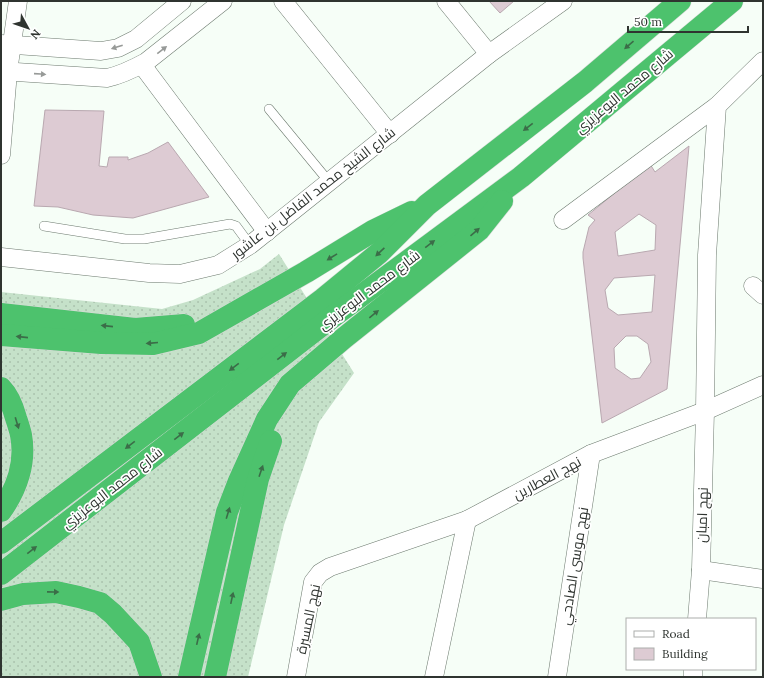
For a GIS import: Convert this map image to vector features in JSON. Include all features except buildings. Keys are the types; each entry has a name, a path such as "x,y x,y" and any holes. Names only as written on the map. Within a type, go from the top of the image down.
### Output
{"highway":[{"name":"شارع محمد البوعزيزي","path":"1,542 323,299 379,253 427,205 585,82 680,1"},
{"name":"شارع محمد البوعزيزي","path":"1,574 335,315 521,177 730,3"},
{"path":"189,677 227,512 239,481 267,419 290,384 344,338 479,230 521,177"},
{"path":"1,335 101,343 153,344 199,333 306,272 373,231 427,205"},
{"path":"1,314 135,329 215,323"},
{"path":"215,677 258,478 269,446 287,408 344,338"},
{"path":"1,388 6,393 15,413 21,436 22,454 20,474 1,511"},
{"path":"1,600 23,594 56,592 79,596 100,603 140,642 151,677"}],"street":[{"path":"1,155 6,44 18,1"},
{"path":"6,44 101,51 118,48 136,38 182,1"},
{"path":"5,71 107,78 118,76 142,65 223,1"},
{"path":"283,1 390,134"},
{"path":"446,1 489,54"},
{"name":"شارع الشيخ محمد الفاضل بن عاشور","path":"1,257 149,273 180,274 218,265 250,245 267,232 489,54 563,1"},
{"path":"563,220 717,106 763,60"},
{"path":"142,65 267,232"},
{"name":"نهج امبان","path":"697,618 701,570 707,255 717,106"},
{"name":"نهج العطارين","path":"330,567 467,520 592,454 705,411 763,385"},
{"name":"نهج موسى الصادحي","path":"557,677 592,454"},
{"path":"434,677 467,520"},
{"name":"نهج المسيرة","path":"296,677 313,582 320,573 330,567"},
{"path":"701,570 763,579"}],"lane":[{"path":"269,109 330,183"},
{"path":"44,226 125,239 144,239 230,224 236,226 250,245"}],"green space":[{"path":"279,254 354,373 319,422 284,525 248,677 1,677 1,292 162,309 193,300 260,269"}]}
